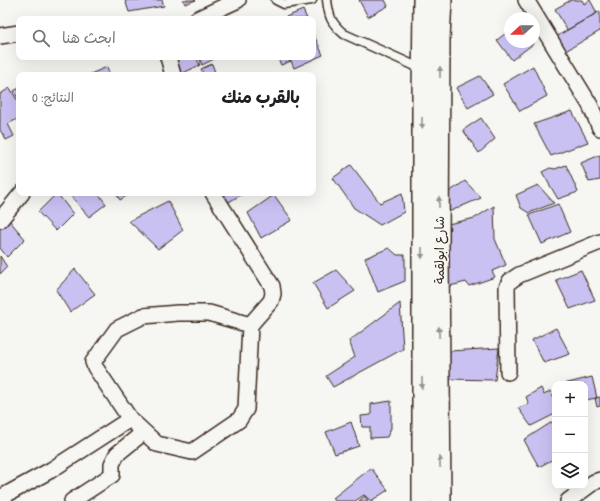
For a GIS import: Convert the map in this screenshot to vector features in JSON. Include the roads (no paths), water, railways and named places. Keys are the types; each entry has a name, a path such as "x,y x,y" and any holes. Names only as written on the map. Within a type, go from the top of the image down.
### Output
{"street":[{"path":"203,16 238,0"},
{"name":"شارع ابولقمة","path":"422,501 423,0"},
{"name":"شارع ابولقمة","path":"441,501 438,254 440,38 442,0"},
{"path":"526,0 595,102 600,128"},
{"path":"0,36 16,33"},
{"path":"169,60 172,72"},
{"path":"0,220 20,196"},
{"path":"215,196 272,286 273,294 271,301 250,325 246,409 239,420 192,452 157,444 130,419 93,362 117,329 143,316 178,313 210,313 250,325"},
{"path":"508,372 507,287 510,281 519,275 600,242"},
{"path":"0,498 51,470 130,419"},
{"path":"72,501 112,475 112,464 117,454 144,432"},
{"path":"568,501 594,482 600,480"}],"lane":[{"path":"276,0 284,4 312,0"},
{"path":"327,0 329,15 335,26 344,34 422,69"}]}
